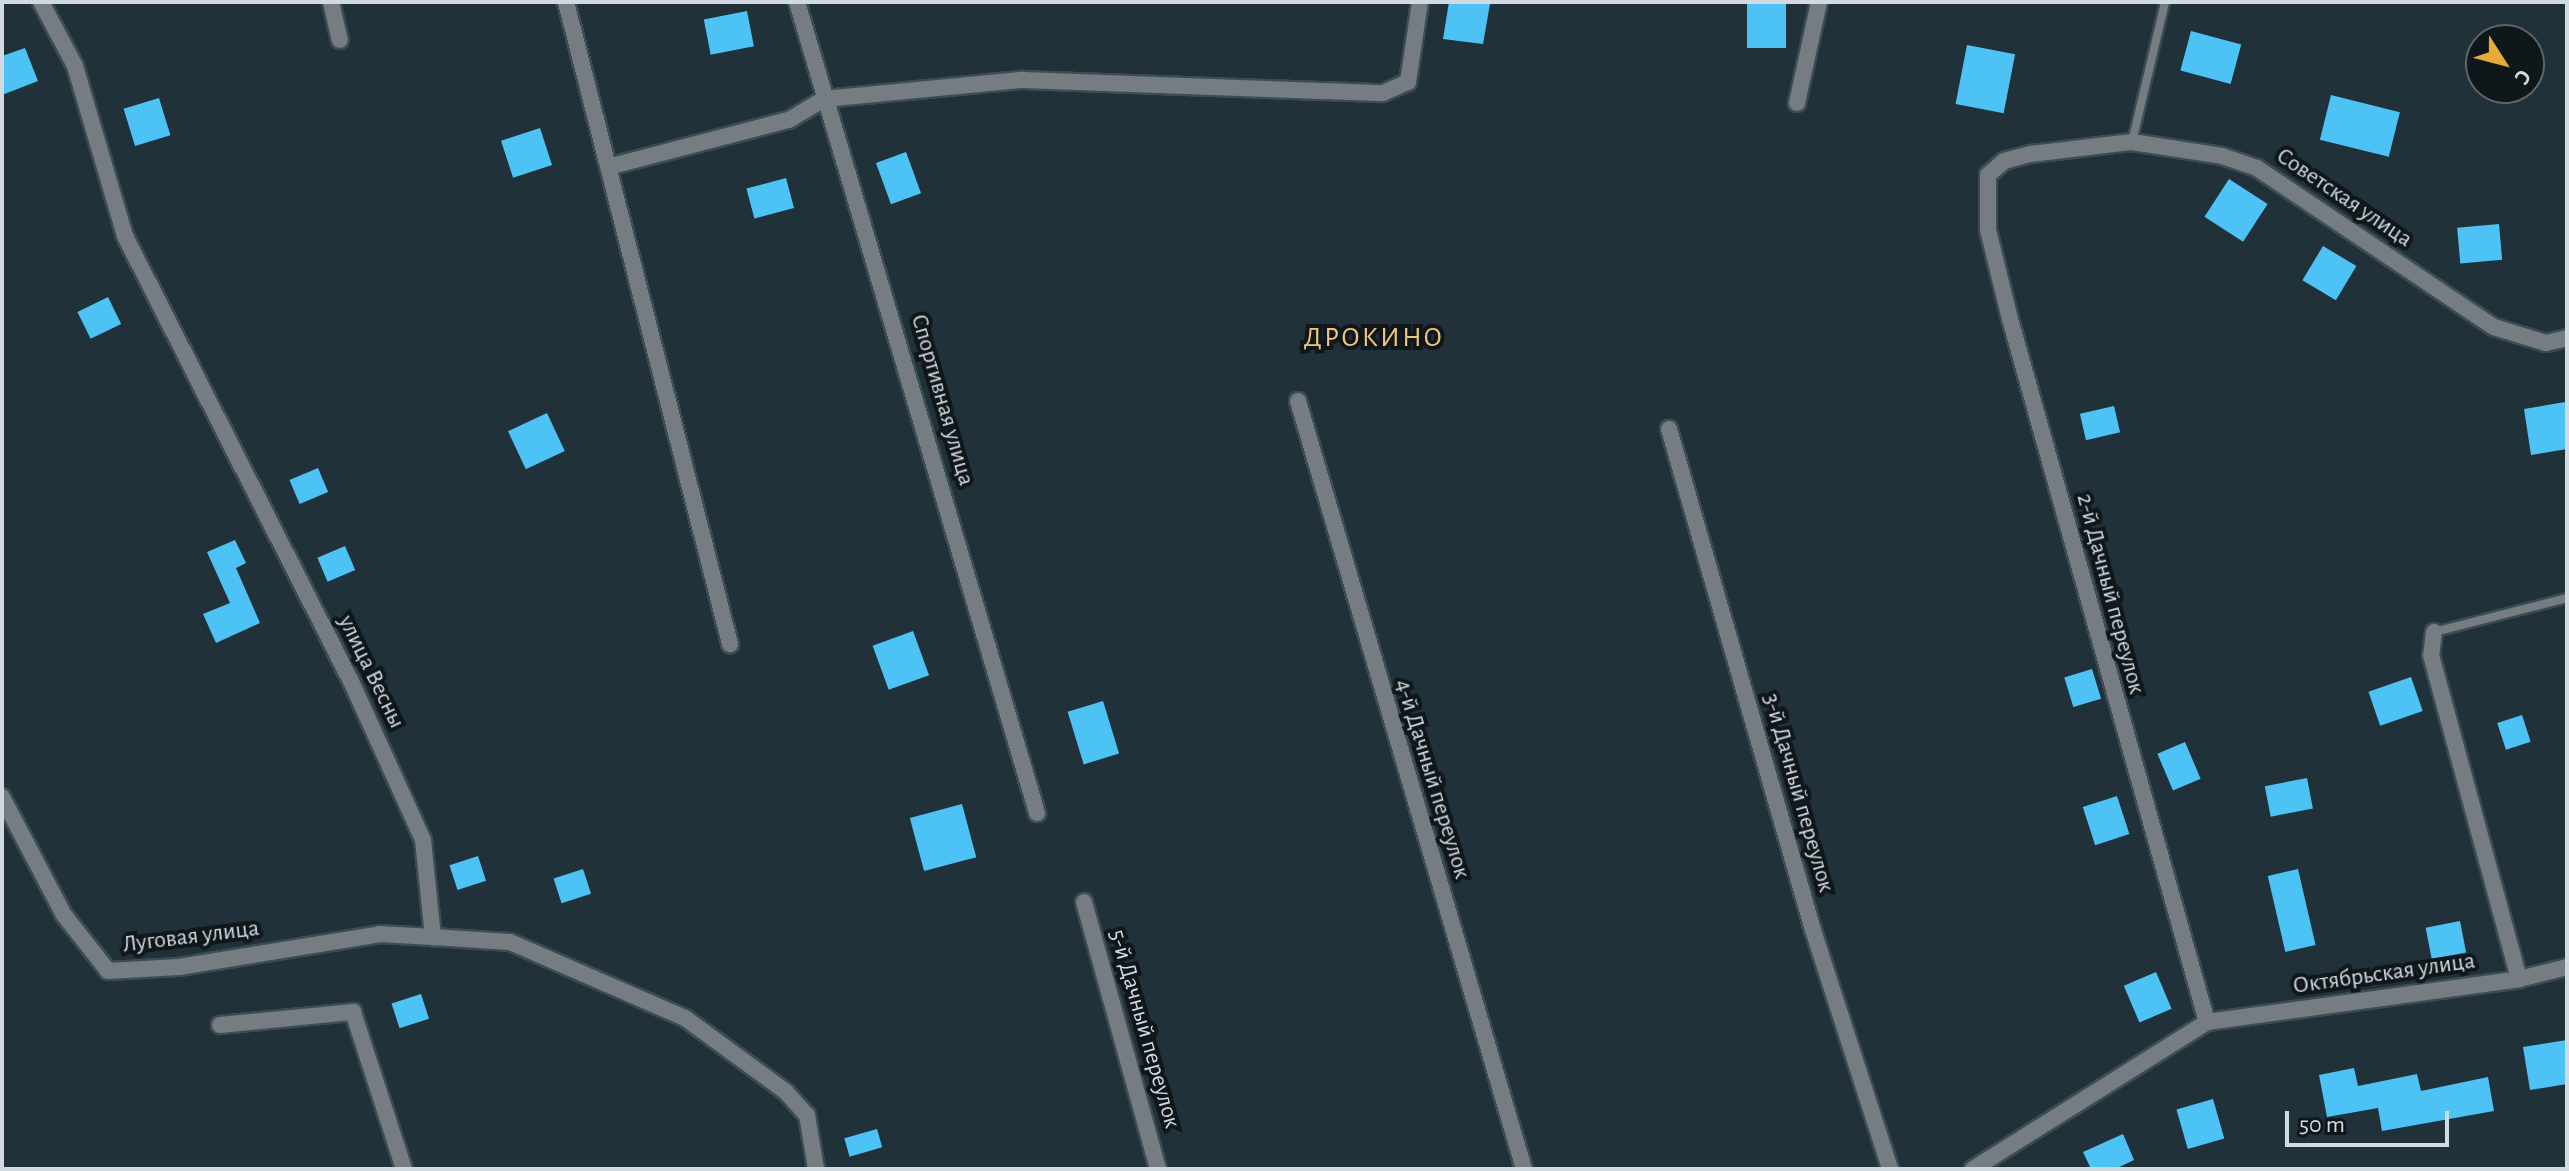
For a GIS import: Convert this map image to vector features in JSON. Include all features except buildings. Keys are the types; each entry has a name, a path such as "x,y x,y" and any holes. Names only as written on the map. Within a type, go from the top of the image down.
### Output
{"street":[{"name":"улица Весны","path":"41,2 75,66 125,236 350,679 423,840 433,937"},
{"path":"331,2 340,40"},
{"path":"566,2 730,644"},
{"name":"Спортивная улица","path":"797,2 1037,813"},
{"path":"608,167 789,120 824,99 1023,80 1383,93 1408,82 1420,2"},
{"path":"1797,103 1819,2"},
{"name":"Советская улица","path":"1988,175 2004,161 2031,154 2132,142 2222,156 2257,168 2494,327 2546,343 2567,338"},
{"name":"2-й Дачный переулок","path":"1988,175 1988,230 2010,319 2207,1022"},
{"name":"4-й Дачный переулок","path":"1298,401 1524,1169"},
{"name":"3-й Дачный переулок","path":"1669,429 1813,930 1890,1169"},
{"path":"2434,632 2431,655 2519,979"},
{"name":"Луговая улица","path":"2,797 64,915 108,971 179,967 380,934 433,937"},
{"name":"5-й Дачный переулок","path":"1084,902 1158,1169"},
{"path":"433,937 510,942 685,1018 786,1092 807,1115 816,1169"},
{"name":"Октябрьская улица","path":"2207,1022 2519,979 2567,967"},
{"path":"220,1025 353,1012 404,1169"},
{"path":"1973,1169 2207,1022"}],"lane":[{"path":"2132,142 2165,2"},
{"path":"2434,632 2567,598"}],"district":[{"name":"ДРОКИНО","path":"1374,338"}]}
